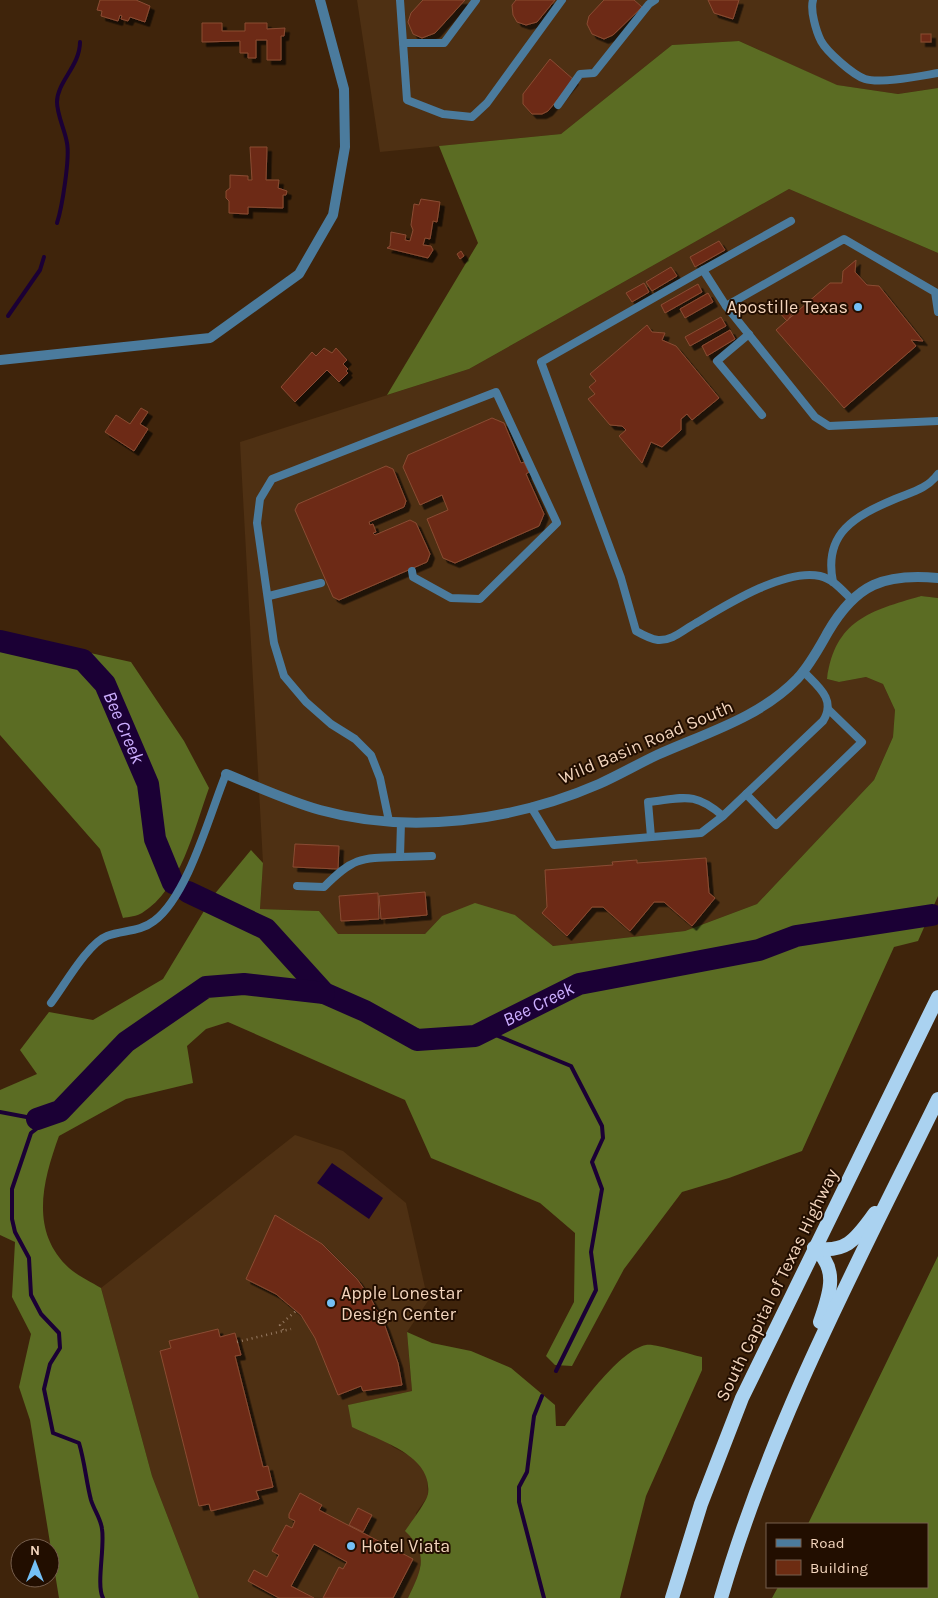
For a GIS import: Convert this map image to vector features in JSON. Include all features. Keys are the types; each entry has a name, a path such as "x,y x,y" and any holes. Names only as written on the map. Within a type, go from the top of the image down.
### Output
{"highway":[{"name":"South Capital of Texas Highway","path":"672,1598 701,1504 733,1419 814,1248 938,996"},
{"path":"721,1598 758,1483 801,1380 938,1098"},
{"path":"814,1248 836,1249 849,1244 893,1190"},
{"path":"801,1380 830,1290 830,1275 827,1262 814,1248"}],"street":[{"path":"0,360 210,338 299,274 333,214 345,147 344,89 320,0"},
{"name":"Wild Basin Road South","path":"226,774 319,810 362,819 401,822 467,820 531,807 598,784 751,715 797,679 851,599 864,588 881,580 911,575 938,578"}],"lane":[{"path":"400,0 407,100 443,114 472,117 487,103 562,0"},
{"path":"403,44 444,43 476,0"},
{"path":"813,0 811,6 821,41 840,62 865,79 898,79 938,73"},
{"path":"558,105 580,74 594,73 651,1"},
{"path":"791,221 541,362 621,578 636,631 659,640 676,636 712,613 778,580 820,576 833,582 851,599"},
{"path":"726,306 844,239 935,292 938,312"},
{"path":"703,270 726,306 815,417 829,426 938,421"},
{"path":"749,334 717,361 762,415"},
{"path":"388,821 380,778 371,755 355,739 331,724 306,702 284,676 274,643 257,523 260,499 272,479 496,392 557,523 480,598 451,598 413,577 412,571"},
{"path":"833,582 830,566 838,534 850,523 895,499 918,492 938,474"},
{"path":"268,596 321,583"},
{"path":"531,807 554,845 701,833 723,816 823,721 828,709 827,696 803,671"},
{"path":"746,794 776,825 862,742 828,709"},
{"path":"51,1003 100,939 142,927 154,921 165,910 185,878 226,774"},
{"path":"651,837 648,802 691,797 703,800 723,816"},
{"path":"400,857 401,822"},
{"path":"297,886 324,887 342,868 356,860 432,856"}],"path":[{"path":"283,1330 280,1325 297,1310"},
{"path":"237,1342 291,1329"}],"shaded area":[{"path":"357,0 938,0 938,88 898,94 836,85 739,41 672,45 561,134 380,152"},
{"path":"789,189 938,253 938,598 920,596 829,668 827,679 839,682 866,677 883,684 895,710 893,737 874,780 757,904 685,931 553,946 515,915 442,916 425,934 337,934 319,911 260,909 263,863 240,442 469,369"},
{"path":"295,1135 343,1151 406,1203 428,1301 407,1332 412,1391 349,1405 393,1447 414,1458 427,1474 428,1496 416,1513 415,1540 422,1553 419,1575 408,1598 199,1598 152,1476 101,1288"},
{"path":"332,1163 383,1198 369,1219 317,1183"}],"green space":[{"path":"739,41 837,85 898,94 938,88 938,253 789,189 469,369 387,395 478,243 439,146 561,134 672,45"},
{"path":"921,596 938,598 938,896 918,941 894,947 802,1151 729,1178 682,1192 624,1269 572,1366 555,1365 546,1356 574,1302 575,1233 540,1203 431,1158 405,1100 228,1022 206,1029 187,1046 193,1083 126,1099 59,1136 48,1170 43,1205 44,1222 48,1238 56,1254 69,1268 101,1288 152,1476 199,1598 59,1598 57,1588 60,1588 60,1538 49,1538 30,1420 19,1387 31,1334 12,1297 15,1242 0,1235 0,1090 37,1074 20,1050 49,1012 93,1020 163,979 213,896 251,850 263,863 260,909 319,911 338,934 425,934 442,916 475,903 515,915 553,946 685,931 757,904 874,780 893,737 895,710 883,684 866,677 839,682 827,679 831,659 838,643 847,631 871,613"},
{"path":"0,633 131,662 184,741 209,788 176,874 167,889 142,913 123,918 100,849 0,735"},
{"path":"938,1256 938,1598 772,1598 777,1588 928,1588 928,1523 808,1523"},
{"path":"407,1332 432,1343 471,1351 511,1368 555,1405 556,1426 565,1426 613,1367 636,1349 650,1345 702,1357 702,1370 646,1496 620,1598 408,1598 417,1579 421,1563 418,1548 405,1531 427,1498 427,1480 422,1469 414,1459 390,1444 352,1427 348,1405 412,1391"}],"building":[{"path":"100,0 136,0 150,6 145,22 130,17 128,21 121,19 122,16 120,15 118,21 101,16 102,11 97,10"},
{"path":"423,0 465,0 435,33 422,38 413,34 408,22 411,13"},
{"path":"516,0 555,0 537,22 526,25 517,22 513,15 512,5"},
{"path":"604,0 634,0 642,7 613,35 604,39 592,34 587,24 589,16"},
{"path":"708,0 739,0 733,19 714,13"},
{"path":"202,23 222,23 222,31 245,31 245,23 267,23 267,29 285,28 284,36 281,36 281,60 267,60 267,40 256,40 256,58 248,58 248,53 240,53 240,41 202,42"},
{"path":"921,34 931,34 931,42 921,42"},
{"path":"550,59 574,80 548,111 542,114 532,114 523,104 523,94"},
{"path":"250,147 267,147 266,180 279,180 278,188 287,191 286,195 283,195 283,208 248,207 248,214 229,213 229,201 226,198 226,191 230,188 230,175 248,176 248,180 252,180"},
{"path":"421,199 440,202 437,222 433,221 430,239 425,238 423,245 431,246 433,250 428,258 387,248 390,246 391,232 406,235 405,240 410,241 413,230 411,225 414,204 419,205"},
{"path":"719,241 725,250 695,267 690,257"},
{"path":"461,251 464,256 460,259 457,254"},
{"path":"856,260 855,272 867,285 879,286 923,341 911,340 916,346 844,408 776,330 830,283 842,283 843,271"},
{"path":"671,267 677,276 652,291 646,282"},
{"path":"644,283 649,292 632,302 626,293"},
{"path":"698,284 702,292 665,313 661,305"},
{"path":"708,293 713,302 685,318 680,309"},
{"path":"784,304 792,314 787,321 777,310"},
{"path":"721,317 726,326 690,346 685,337"},
{"path":"647,325 652,332 665,333 662,340 676,346 719,398 692,420 687,414 681,419 681,430 662,447 651,442 642,463 619,436 626,430 622,426 610,425 588,399 595,394 589,387 596,381 590,374"},
{"path":"730,330 735,339 707,356 702,346"},
{"path":"324,348 332,353 336,348 347,360 343,364 348,369 346,371 348,373 339,382 327,370 295,402 281,387 312,352 316,356"},
{"path":"141,408 148,412 140,424 148,429 134,451 105,432 116,415 130,424"},
{"path":"492,418 504,423 521,463 524,462 529,472 526,474 544,514 539,526 455,563 443,558 427,519 448,510 442,495 420,505 403,467 408,455"},
{"path":"386,466 393,469 406,501 404,507 369,522 370,525 373,524 376,532 373,533 375,535 410,520 416,523 430,554 427,562 339,600 333,597 295,510 298,504"},
{"path":"295,844 339,846 338,869 293,867"},
{"path":"706,858 709,893 715,898 692,926 664,902 654,902 630,931 603,907 592,907 567,936 542,913 547,907 545,870 613,865 612,862 637,860 637,863"},
{"path":"425,892 427,915 381,919 379,896"},
{"path":"378,893 379,919 341,921 339,896"},
{"name":"Apple Lonestar Design Center","path":"275,1215 322,1244 357,1279 371,1299 385,1326 398,1363 402,1385 363,1391 361,1386 338,1395 315,1338 301,1315 276,1294 246,1279"},
{"path":"218,1329 220,1337 235,1333 241,1355 235,1356 263,1467 268,1466 273,1487 256,1491 259,1499 211,1511 209,1504 199,1506 160,1351 171,1348 169,1341"},
{"name":"Hotel Viata","path":"300,1493 322,1505 319,1510 413,1559 393,1598 323,1598 339,1567 343,1569 347,1562 314,1544 291,1586 314,1598 279,1598 248,1581 254,1570 267,1577 279,1555 272,1551 286,1525 292,1528 295,1521 289,1518 289,1514"},
{"path":"358,1508 372,1515 363,1532 349,1525"}],"waterway":[{"path":"57,223 65,183 68,150 57,102 61,88 76,59 80,42"},
{"path":"8,316 40,270 44,257"},
{"name":"Bee Creek","path":"0,641 83,660 105,684 148,784 155,839 173,883"},
{"name":"Bee Creek","path":"188,892 266,929 324,993 365,1011 417,1040 475,1036 579,984 759,950 796,936 932,915"},
{"path":"37,1119 60,1111 126,1042 206,987 244,984 324,993"},
{"path":"486,1031 571,1066 602,1126 603,1138 592,1162 602,1189 591,1252 596,1290 556,1371"},
{"path":"60,1111 31,1133 12,1189 12,1219 15,1232 29,1258 31,1295 41,1314 59,1333 60,1348 50,1364 44,1389 53,1433 79,1443 91,1500 102,1529 100,1584 103,1598"},
{"path":"0,1112 37,1119"},
{"path":"542,1396 534,1416 527,1472 519,1487 519,1502 544,1598"}],"place":[{"name":"Apostille Texas","path":"858,307"},
{"name":"Apple Lonestar Design Center","path":"331,1303"},
{"name":"Hotel Viata","path":"351,1546"}]}
